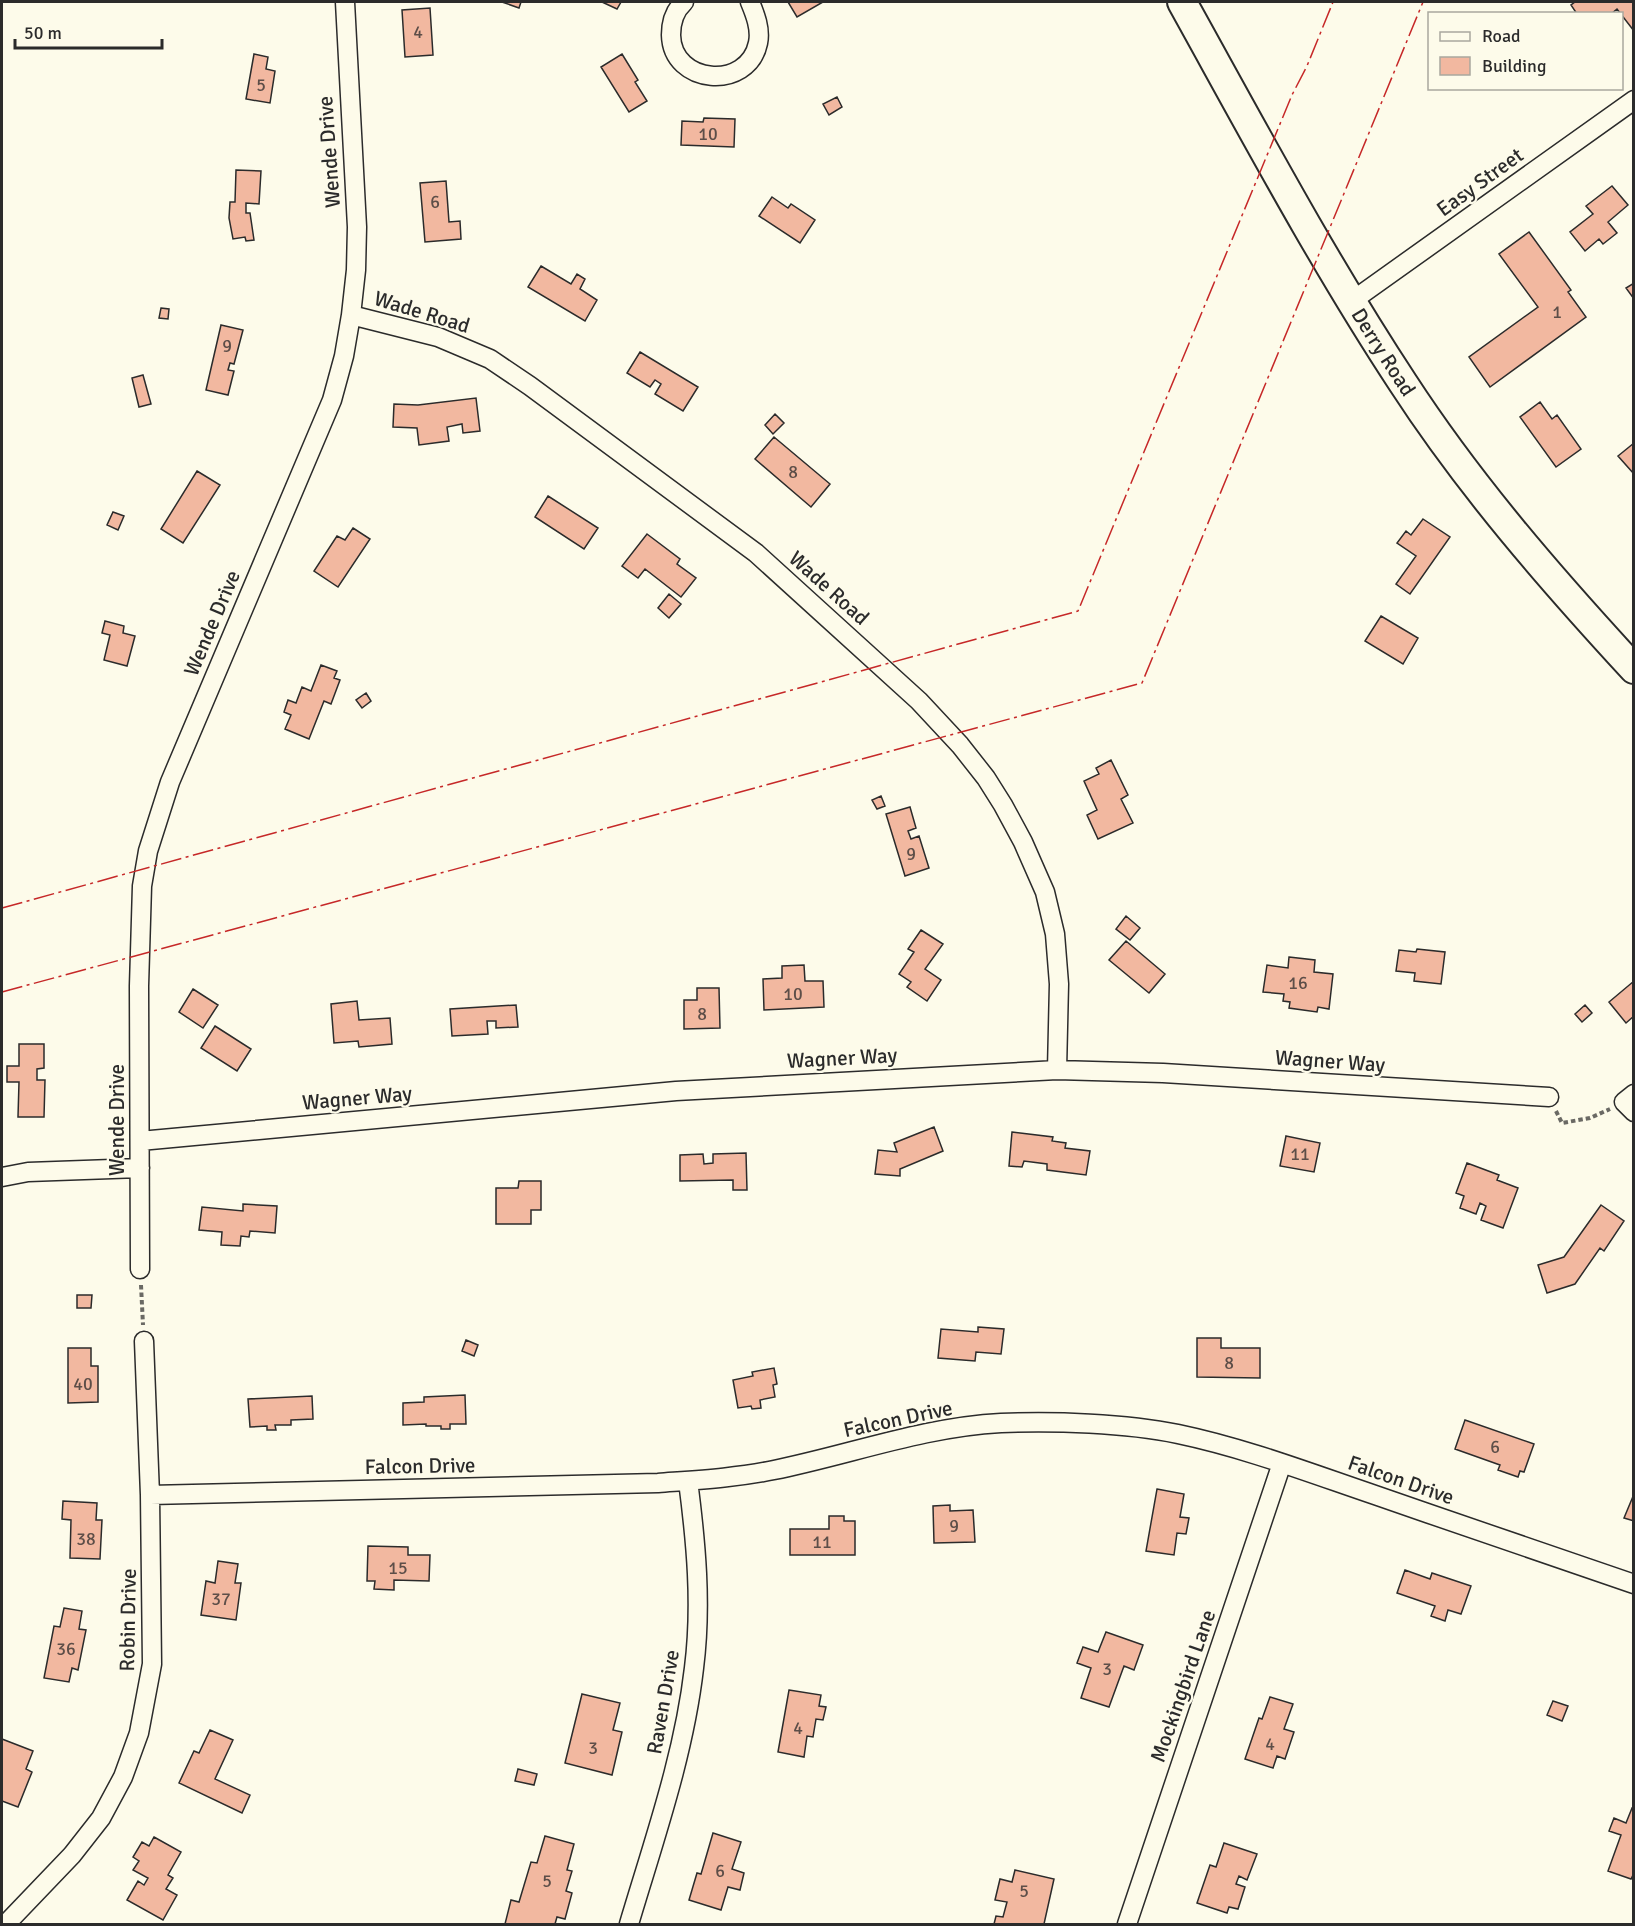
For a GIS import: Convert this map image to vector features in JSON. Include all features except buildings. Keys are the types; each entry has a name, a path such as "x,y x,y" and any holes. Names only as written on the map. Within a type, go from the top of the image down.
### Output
{"main road":[{"name":"Derry Road","path":"1182,2 1307,225 1403,384 1485,495 1562,590 1634,669"}],"street":[{"name":"Wende Drive","path":"140,1269 142,886 148,851 170,782 332,400 344,356 356,270 357,226 346,57 345,2"},
{"path":"684,2 677,8 671,24 671,39 675,53 694,72 719,77 745,66 753,56 758,42 758,30 750,2"},
{"name":"Easy Street","path":"1352,301 1634,99"},
{"name":"Wade Road","path":"351,315 438,337 490,359 531,386 756,554 919,701 986,777 1023,842 1045,892 1055,934 1059,984 1057,1070"},
{"name":"Wagner Way","path":"140,1141 594,1097 790,1083 1057,1070 1164,1073 1549,1096"},
{"path":"2,1177 28,1172 140,1168"},
{"name":"Robin Drive","path":"6,1924 72,1856 101,1818 123,1777 139,1733 153,1664 144,1341"},
{"name":"Falcon Drive","path":"150,1495 728,1479 775,1470 885,1442 953,1429 1044,1422 1154,1430 1178,1434 1282,1463 1634,1584"},
{"name":"Mockingbird Lane","path":"1128,1924 1282,1463"},
{"name":"Raven Drive","path":"629,1924 673,1778 688,1712 695,1666 698,1573 688,1481"}],"path":[{"path":"1549,1096 1562,1123 1590,1118 1630,1103"},
{"path":"140,1269 144,1341"}],"power":[{"path":"2,908 1078,611 1292,95 1307,66 1333,2"},
{"path":"2,992 1142,683 1423,2"}]}
